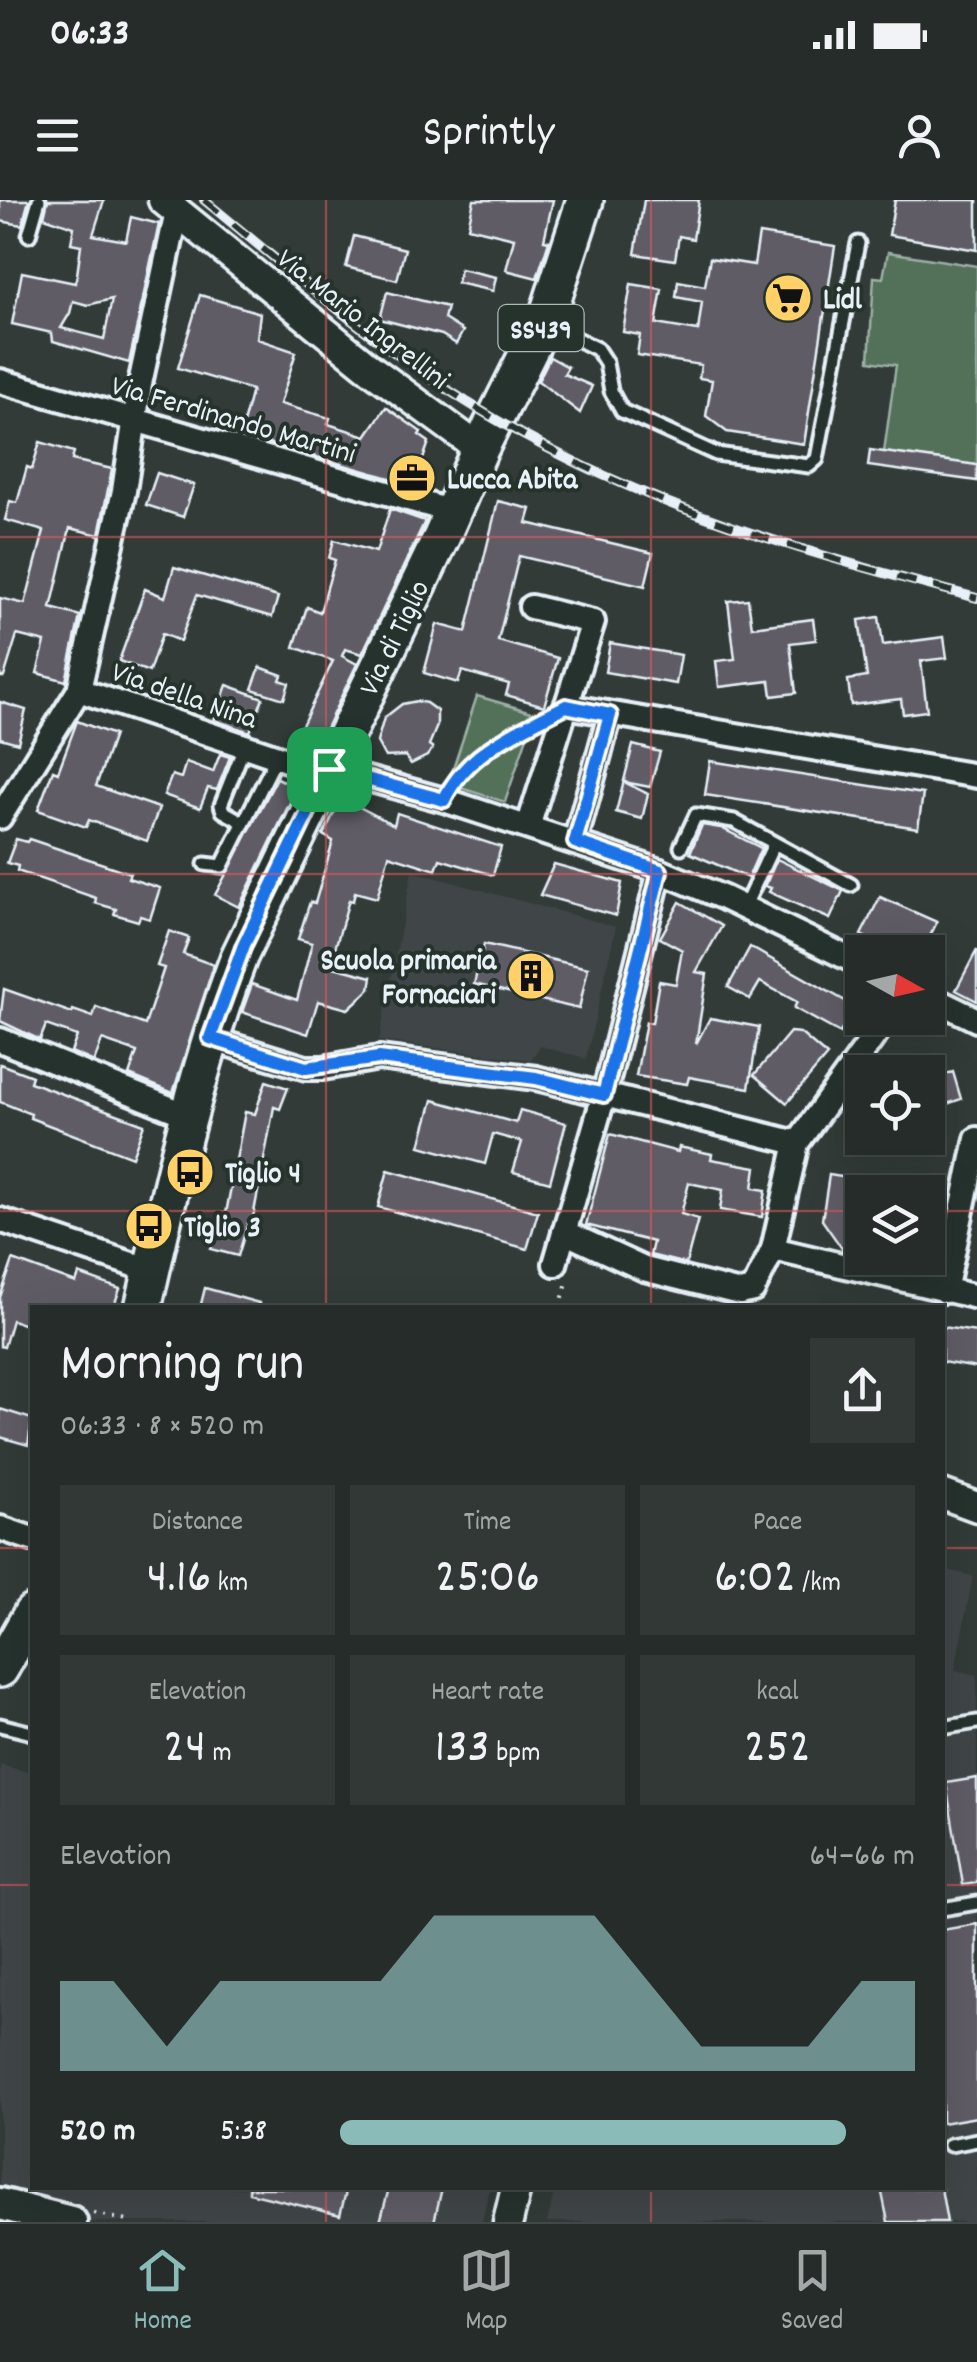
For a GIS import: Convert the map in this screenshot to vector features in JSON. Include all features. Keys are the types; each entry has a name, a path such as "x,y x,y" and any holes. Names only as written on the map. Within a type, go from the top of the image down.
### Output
{"main road":[{"name":"Via di Tiglio","path":"145,1305 187,1115 244,945 544,322 585,200"},
{"path":"0,1669 30,1617"},
{"path":"0,2204 71,2222"}],"street":[{"path":"0,817 79,690 137,422 170,206"},
{"name":"Via Mario Ingrellini","path":"170,206 372,370 480,448"},
{"name":"Via Ferdinando Martini","path":"0,381 453,512"},
{"path":"528,827 593,622 531,606"},
{"name":"Via della Nina","path":"79,690 308,766 444,800 660,871 845,957"},
{"path":"566,706 977,776"},
{"path":"575,842 610,715"},
{"path":"556,1264 604,1095 660,871"},
{"path":"945,1004 977,1020"},
{"path":"564,1232 644,1270 740,1294 753,1290 772,1249 797,1143 875,1035"},
{"path":"210,1038 306,1068 379,1058 536,1078 797,1143"},
{"path":"0,1040 187,1115"},
{"path":"945,1291 977,1139"},
{"path":"0,1220 152,1271"},
{"path":"772,1249 977,1298"},
{"path":"945,1495 977,1507"},
{"path":"0,1528 30,1537"},
{"path":"508,2222 516,2190"}],"lane":[{"path":"28,235 39,200"},
{"path":"544,322 596,349 606,363 610,391 622,411 716,454 809,466 817,458 858,242"},
{"path":"244,823 223,812 221,805 245,746"},
{"path":"205,864 222,866 277,756"},
{"path":"681,847 696,815 734,821 851,885"},
{"path":"744,908 774,844"},
{"path":"945,1727 977,1722"},
{"path":"0,1725 30,1732"},
{"path":"945,1908 977,1903"},
{"path":"950,2145 977,2140"}],"path":[{"path":"444,800 454,780 478,757 566,706"}],"shaded area":[{"path":"412,871 616,927 586,1059 540,1046 531,1060 379,1041"},
{"path":"945,1569 973,1576 955,1670 977,1675 977,2222 547,2222 555,2190 945,2190"},
{"path":"0,1765 30,1772 30,2190 490,2190 482,2222 0,2222"}],"green space":[{"path":"888,252 977,266 977,465 884,452 896,365 869,361 874,277 883,278"},
{"path":"477,696 535,713 505,802 448,784"}],"building":[{"path":"0,200 29,200 22,225 0,221"},
{"path":"48,200 104,200 93,235 126,241 131,217 159,224 129,363 53,341 52,333 12,324 22,272 75,283 81,245 71,243 74,227 44,217","holes":["112,299 104,339 61,328 73,301 88,305"]},
{"path":"474,200 553,200 544,240 549,241 537,278 506,270 514,238 468,227"},
{"path":"644,200 699,200 693,239 679,236 675,260 635,254"},
{"path":"895,200 977,200 977,250 889,235"},
{"name":"Lidl","path":"759,234 835,246 804,444 727,432 706,416 712,380 699,378 701,365 637,355 640,335 623,332 631,284 662,289 656,324 698,331 702,302 676,297 678,281 705,286 710,258 754,265"},
{"path":"354,236 405,249 397,280 346,267"},
{"path":"460,269 496,277 493,291 457,283"},
{"path":"387,292 447,307 444,319 463,331 456,344 442,335 380,319"},
{"path":"200,295 260,313 257,339 296,352 280,404 330,418 328,424 366,436 386,407 421,432 419,435 429,442 414,485 240,435 252,390 178,368"},
{"path":"550,357 568,367 564,374 592,386 580,413 538,381"},
{"path":"40,442 74,452 72,460 112,469 99,535 70,528 51,608 80,616 66,681 37,673 45,642 17,635 4,677 0,677 0,598 25,604 44,531 5,520 10,501 17,503 27,467 32,469"},
{"path":"870,450 977,465 977,481 868,466"},
{"path":"157,473 194,485 183,517 146,505"},
{"path":"498,501 531,509 527,523 653,553 645,586 519,556 498,641 558,658 544,706 506,695 509,684 462,671 458,683 424,673 437,624 466,632"},
{"path":"390,509 425,521 362,654 345,649 342,656 357,664 314,753 292,746 333,661 294,647 307,607 320,612 335,560 329,558 334,540 376,552"},
{"path":"174,567 278,597 272,617 197,595 180,641 162,634 149,672 119,661 145,589 165,597"},
{"path":"748,599 752,627 813,619 816,640 790,643 796,693 772,696 770,681 719,687 716,661 735,659 728,601"},
{"path":"879,617 883,645 944,637 947,658 921,661 927,711 903,714 901,699 851,705 848,680 867,677 859,620"},
{"path":"610,643 681,655 676,684 605,672"},
{"path":"260,667 282,675 280,680 289,683 284,699 252,689"},
{"path":"227,685 263,698 250,732 214,720"},
{"path":"417,701 437,711 437,726 429,745 433,748 411,764 405,756 385,757 377,742 384,718 402,704"},
{"path":"0,702 26,710 18,743 0,738"},
{"path":"77,721 114,735 96,786 159,808 147,841 89,820 86,827 38,810 53,770 58,772"},
{"path":"633,745 660,752 650,787 624,782 648,794 642,819 616,812"},
{"path":"220,754 230,757 217,790 208,788 200,808 164,795 172,775 181,778 186,762 213,772"},
{"path":"710,761 923,794 918,828 705,795"},
{"path":"277,778 297,788 239,907 215,895"},
{"path":"342,798 394,825 397,813 501,847 493,875 440,859 436,870 389,855 377,898 355,892 353,901 349,900 330,966 372,977 370,989 348,1009 318,1001 308,1034 242,1012 252,984 297,1000 312,943 298,939 310,902 315,903 333,841 323,835"},
{"path":"702,825 721,828 761,848 748,878 690,853"},
{"path":"16,839 29,839 130,873 128,878 160,888 150,919 140,916 138,921 114,914 116,909 95,903 96,898 17,871 18,866 7,863"},
{"path":"777,859 843,891 830,919 769,892 771,888 765,886"},
{"path":"554,864 622,883 616,916 540,895"},
{"path":"880,897 937,922 930,935 861,935"},
{"path":"680,902 722,926 696,972 707,974 696,1044 710,1018 759,1027 749,1088 689,1077 687,1084 636,1076 646,1022 652,1023 659,981 676,984 682,950 660,938"},
{"path":"169,931 189,938 183,954 214,965 173,1093 129,1075 137,1052 102,1040 94,1062 71,1052 77,1036 46,1025 40,1040 0,1021 4,989 72,1013 73,1010 93,1017 96,1007 145,1025 164,968 157,966"},
{"name":"Scuola primaria Fornaciari","path":"484,944 588,968 579,1009 474,984"},
{"path":"750,947 845,1001 845,1023 840,1033 794,1008 797,1002 760,982 750,999 728,987"},
{"path":"977,950 977,1001 956,990"},
{"path":"790,1032 800,1033 827,1056 787,1103 754,1075"},
{"path":"0,1064 32,1076 30,1082 144,1124 132,1157 30,1118 31,1114 0,1102"},
{"path":"953,1072 961,1099 945,1105 945,1074"},
{"path":"266,1081 288,1088 280,1109 274,1107 252,1223 248,1223 238,1256 211,1249 218,1222 224,1224 245,1112 255,1114"},
{"path":"433,1100 516,1123 520,1110 566,1123 550,1182 513,1172 522,1142 493,1134 485,1164 420,1146"},
{"path":"610,1134 756,1167 753,1188 766,1190 762,1217 720,1210 723,1190 689,1183 681,1214 698,1219 686,1264 650,1255 653,1242 586,1225"},
{"path":"388,1170 538,1212 527,1249 378,1207"},
{"path":"829,1175 845,1178 845,1251 822,1220"},
{"path":"13,1260 76,1283 79,1274 120,1289 114,1305 30,1305 30,1326 12,1320 4,1347 0,1346 0,1297"},
{"path":"205,1288 259,1303 259,1305 201,1305"},
{"path":"945,1327 977,1332 977,1368 945,1363"},
{"path":"0,1409 30,1418 28,1445 0,1437"},
{"path":"977,1778 977,1883 963,1885 946,1783"},
{"path":"977,1924 977,2117 945,2122 945,1929"},
{"path":"249,2190 346,2190 340,2215"},
{"path":"388,2190 442,2190 434,2222 380,2222"},
{"path":"881,2190 941,2190 947,2222 888,2222"}],"railway":[{"path":"204,200 418,370 552,450 610,478 729,525 977,598"}],"place":[{"name":"Lidl","path":"788,298"},
{"name":"Lucca Abita","path":"412,478"},
{"name":"Scuola primaria Fornaciari","path":"531,976"},
{"name":"Tiglio 4","path":"190,1172"},
{"name":"Tiglio 3","path":"149,1226"}],"route":[{"path":"566,706 610,715 575,842 660,871 604,1095 536,1078 379,1058 306,1068 210,1038 244,945 329,769 444,800 462,770 502,740 566,706"}]}
